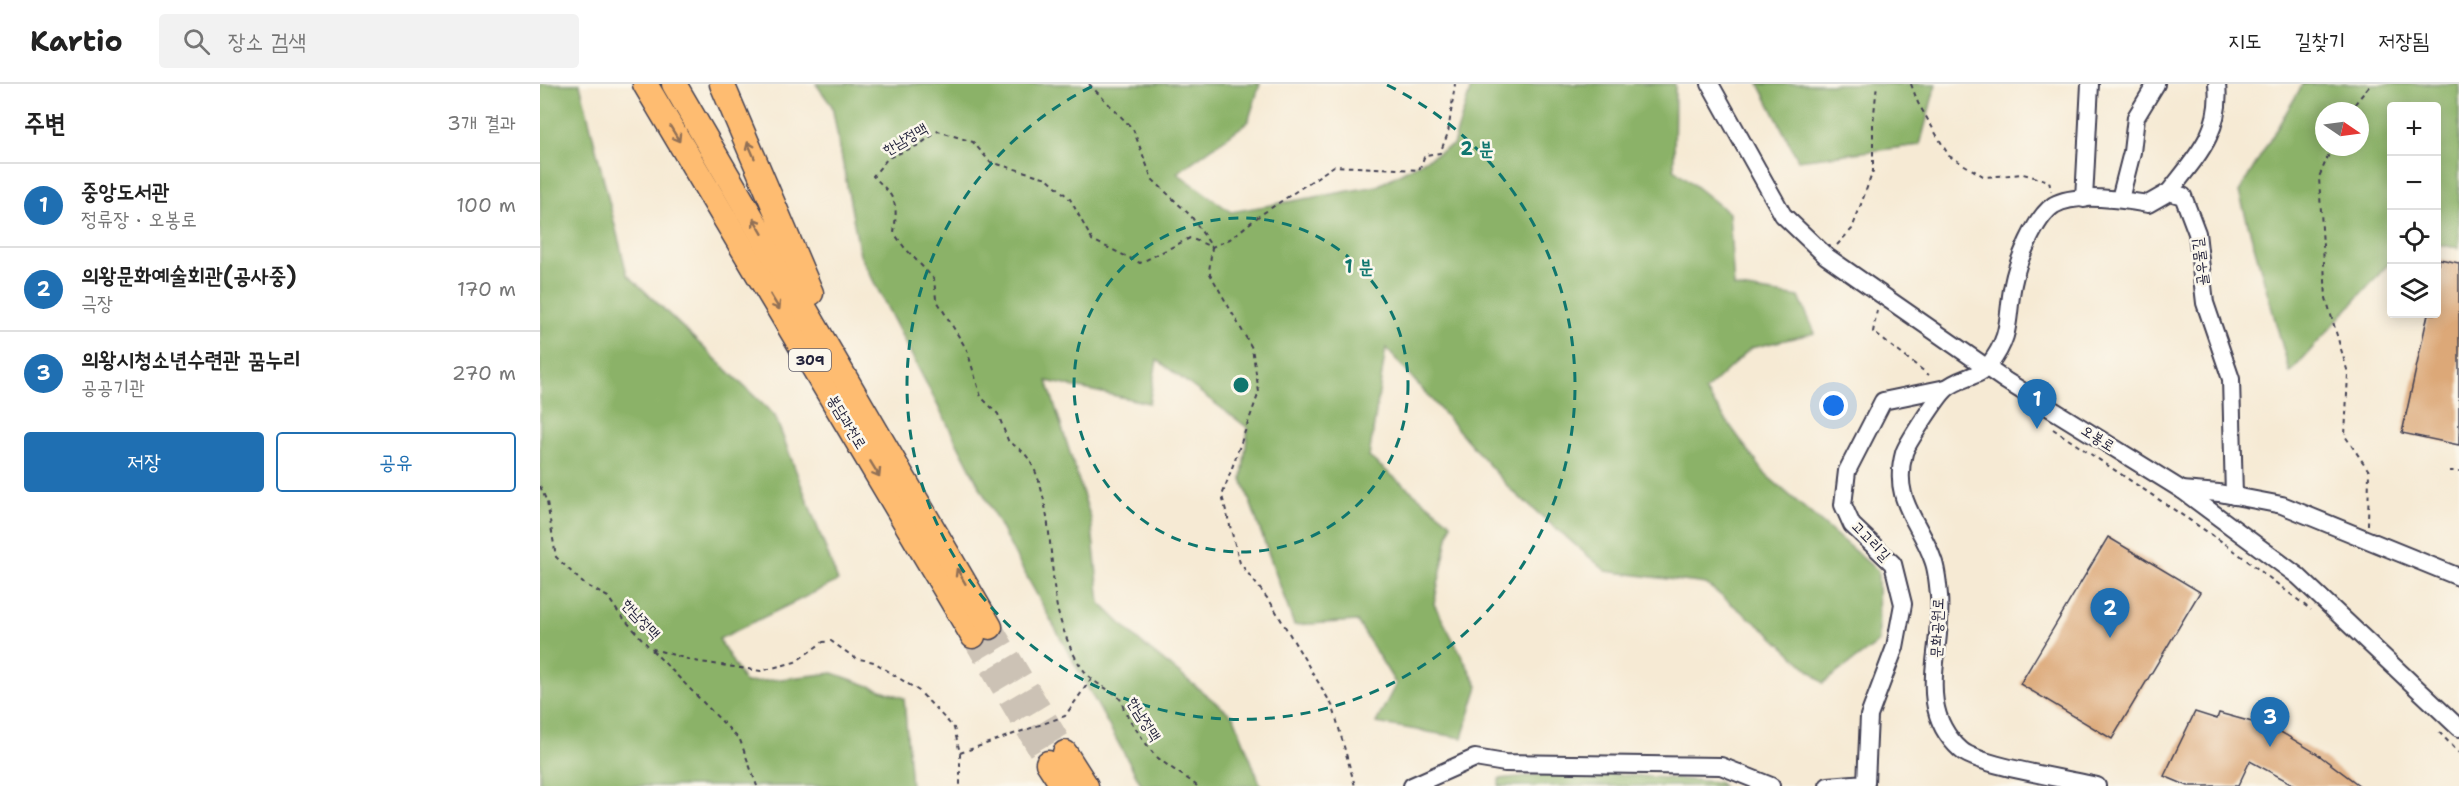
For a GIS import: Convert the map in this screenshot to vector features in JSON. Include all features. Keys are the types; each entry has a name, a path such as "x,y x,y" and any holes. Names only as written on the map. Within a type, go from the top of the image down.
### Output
{"highway":[{"name":"봉담과천로","path":"645,84 982,632 856,397 674,84"},
{"path":"722,84 856,397"},
{"path":"1063,786 1056,758 1086,786"}],"street":[{"name":"오봉로","path":"1710,84 1784,215 1826,256 1879,296 2181,490 2298,576 2459,728"},
{"path":"2084,199 2090,84"},
{"path":"2120,199 2132,152 2136,117 2156,84"},
{"path":"1946,388 1988,367 2009,328 2013,284 2025,244 2054,205 2084,199 2120,199 2148,204 2169,192 2211,135 2219,102 2217,84"},
{"name":"골우물길","path":"2169,192 2183,196 2197,233 2205,303 2231,379 2234,496"},
{"name":"고고리길","path":"1828,786 1866,783 1869,716 1895,647 1903,604 1893,564 1852,525 1844,505 1847,471 1883,401 1946,388"},
{"name":"문화공원로","path":"1946,388 1904,452 1901,476 1905,506 1933,560 1939,598 1933,699 1940,726 1962,751 1984,762 2097,786"},
{"path":"2181,490 2234,496 2282,505 2459,577"},
{"path":"1412,786 1475,758 1505,764 1721,766 1771,786"}],"path":[{"path":"1089,84 1133,129 1152,178 1191,216 1212,247 1209,272 1252,348 1259,392 1222,496 1240,563 1271,603 1333,707 1355,786"},
{"path":"1212,247 1230,239 1259,216 1334,166 1419,170 1425,155 1440,153 1445,144 1455,84"},
{"path":"1826,256 1852,229 1873,171 1873,124 1877,84"},
{"path":"1911,84 1917,103 1949,156 1984,177 2023,174 2049,181 2054,205"},
{"path":"2356,102 2371,84"},
{"name":"한남정맥","path":"1197,786 1155,754 1126,714 1119,698 1091,679 1065,636 1058,609 1055,570 1036,472 1020,447 1009,443 998,414 981,397 967,350 936,299 934,279 894,233 897,206 890,192 873,176 888,158 919,145 938,131 974,142 990,162 1047,178 1070,199 1092,240 1140,263 1190,238 1212,247"},
{"path":"2328,156 2319,177 2326,298 2348,373 2344,436 2369,471 2368,540"},
{"path":"1879,296 1873,332 1946,388"},
{"path":"2049,427 2227,545 2319,617"},
{"path":"2449,471 2459,471"},
{"name":"한남정맥","path":"540,486 547,502 556,557 584,584 608,597 618,612 650,648 694,662 760,671 795,662 823,642 831,641 855,658 874,662 919,691 954,728 960,753 960,786"},
{"path":"650,648 740,740 757,786"},
{"path":"960,753 1065,716 1091,679"},
{"path":"2436,729 2459,753"}],"green space":[{"path":"540,84 580,84 627,274 775,416 838,581 719,639 745,683 833,673 904,698 911,786 540,786"},
{"path":"816,84 1260,84 1248,122 1177,173 1231,212 1377,186 1453,145 1472,84 1675,84 1674,169 1729,213 1734,287 1799,297 1815,333 1751,348 1705,391 1766,475 1878,571 1879,642 1823,683 1770,634 1706,584 1606,571 1511,490 1386,348 1369,457 1451,523 1434,604 1478,686 1462,738 1376,723 1396,684 1357,621 1294,625 1242,479 1248,428 1157,360 1149,403 1047,381 1091,519 1100,603 1140,642 1234,717 1261,786 1142,786 1016,557 860,255 832,106"},
{"path":"1759,84 1936,84 1920,145 1798,160"},
{"path":"2303,84 2459,84 2459,248 2441,246 2441,102 2387,102 2387,265 2290,373 2239,192"},
{"path":"1574,771 1718,782 1723,786 1499,786 1499,779"}],"building":[{"path":"2441,259 2459,263 2459,445 2402,433 2427,318 2441,318"},
{"path":"2108,537 2200,592 2112,739 2020,684"},
{"path":"2195,712 2217,719 2219,713 2274,728 2316,753 2360,786 2296,786 2250,761 2238,786 2188,786 2164,776"}],"tunnel":[{"path":"990,627 1065,753"},
{"path":"973,636 1048,763"}],"place":[{"name":"중앙도서관","path":"2037,429"},
{"name":"의왕문화예술회관(공사중)","path":"2110,638"},
{"name":"의왕시청소년수련관 꿈누리","path":"2270,747"}]}
